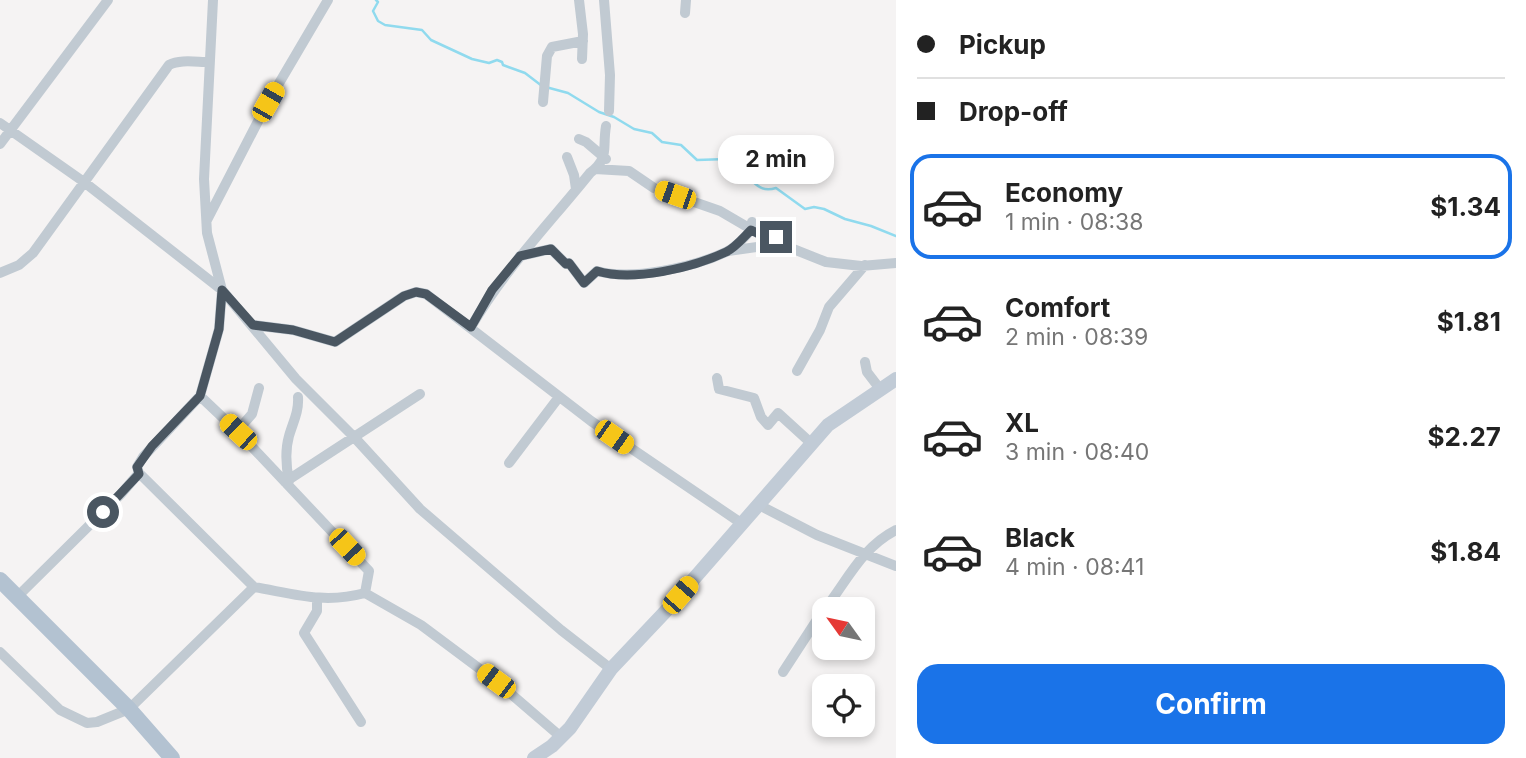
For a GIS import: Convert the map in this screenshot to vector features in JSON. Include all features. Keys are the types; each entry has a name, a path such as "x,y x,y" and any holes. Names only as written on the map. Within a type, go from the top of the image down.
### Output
{"main road":[{"path":"0,581 129,709 172,758"}],"street":[{"path":"0,144 107,0"},
{"path":"213,0 204,179 207,233 222,290 219,329 200,396 143,457 137,467 139,474 254,587 317,598 344,598 365,593 421,625 496,681 561,737"},
{"path":"207,221 268,102 328,0"},
{"path":"579,0 582,59"},
{"path":"604,0 610,75 609,111"},
{"path":"685,13 686,0"},
{"path":"543,102 547,56 552,47 583,41"},
{"path":"0,273 19,265 33,253 169,65 209,62"},
{"path":"0,123 84,182 222,290 296,379 420,509 550,622 611,669"},
{"path":"471,327 492,290 605,158 603,143 606,127"},
{"path":"579,139 605,158 613,170"},
{"path":"567,158 576,189"},
{"path":"595,169 629,171 654,188 720,211 777,241 826,262 865,265 896,263"},
{"path":"727,252 751,226"},
{"path":"540,233 551,249 566,264 569,263 584,283 597,271 615,275 650,273 777,241"},
{"path":"520,256 551,249"},
{"path":"797,371 820,330 829,307 865,265"},
{"path":"253,325 293,330 335,342 404,296 416,292 426,294 559,397 659,469 741,523"},
{"path":"865,362 867,372 880,389"},
{"path":"717,378 719,389 754,398 761,417 768,425 778,413 812,444"},
{"path":"534,758 570,728 611,669 664,613 828,425 896,379"},
{"path":"238,432 252,414 259,388"},
{"path":"287,482 420,394"},
{"path":"200,396 287,482 369,571 365,593"},
{"path":"287,482 289,437 299,410 299,397"},
{"path":"509,464 559,397"},
{"path":"18,597 139,474"},
{"path":"758,505 817,535 896,566"},
{"path":"834,597 863,554 884,536 896,530"},
{"path":"0,652 60,710 77,720 97,722 129,709 254,587"},
{"path":"317,598 317,611 304,633 361,722"},
{"path":"783,671 812,629"}],"waterway":[{"path":"376,0 378,2 373,11 378,21 385,25 422,30 431,40 472,59 489,63 497,60 502,62 503,65 525,73 542,86 568,93 634,129 652,133 662,142 681,145 697,160 727,159 759,186 766,189 776,188 805,209 824,209 896,236"}],"route":[{"path":"103,512 139,474 137,467 152,446 200,396 219,329 222,290 253,325 293,330 335,342 404,296 416,292 426,294 471,327 492,290 520,256 551,249 566,264 569,263 584,283 597,271 615,275 650,273 673,269 727,252 751,230 775,242 776,237"}]}
